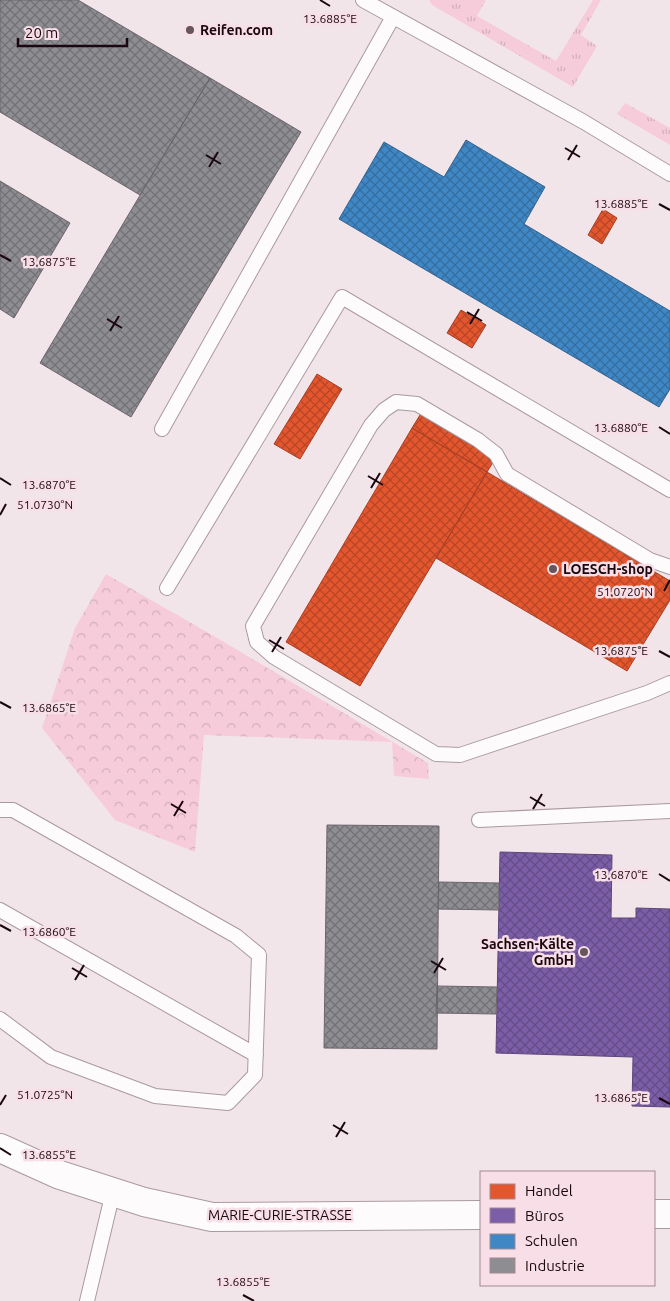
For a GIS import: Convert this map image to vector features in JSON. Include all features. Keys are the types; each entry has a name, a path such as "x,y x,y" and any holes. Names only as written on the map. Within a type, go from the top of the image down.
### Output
{"street":[{"name":"MARIE-CURIE-STRASSE","path":"0,1148 60,1174 113,1192 144,1202 212,1217 480,1215"},
{"path":"655,1214 670,1214"}],"lane":[{"path":"363,0 584,122 670,174"},
{"path":"162,429 393,17"},
{"path":"168,588 342,297 670,490"},
{"path":"670,567 650,560 507,474 496,454 478,440 417,404 396,402 384,410 371,425 253,626 257,642 274,657 436,754 460,755 670,684"},
{"path":"0,810 13,810 236,936 259,955 255,1075 228,1103 156,1096 51,1057 0,1019"},
{"path":"479,820 670,811"},
{"path":"0,910 256,1055"},
{"path":"87,1301 113,1192"}],"green space":[{"path":"429,0 486,0 477,16 556,61 593,0 601,0 581,35 597,46 573,87 432,5"},
{"path":"625,103 670,128 670,145 617,114"},
{"path":"106,574 428,763 429,779 394,776 392,742 204,735 195,852 115,820 42,728 75,628"}],"building: Handel":[{"path":"603,209 617,218 602,244 588,235"},
{"path":"461,310 486,325 472,348 447,333"},
{"path":"317,374 342,389 300,459 274,444"},
{"path":"420,415 495,459 487,472 412,428"},
{"path":"412,428 487,472 360,686 286,642"},
{"name":"LOESCH-shop","path":"487,472 670,581 670,600 627,671 436,558"}],"building: Büros":[{"name":"Sachsen-Kälte GmbH","path":"500,852 612,855 611,918 636,918 636,908 670,909 670,1107 632,1106 633,1057 496,1053"}],"building: Schulen":[{"path":"466,140 545,187 524,224 670,311 670,389 659,407 339,219 384,142 444,177"}],"building: Industrie":[{"path":"0,0 78,0 210,78 140,195 0,112"},
{"path":"210,78 301,132 131,417 40,363"},
{"path":"0,181 70,223 14,318 0,309"},
{"path":"327,825 439,826 437,1049 324,1048"},
{"path":"439,882 499,883 499,910 438,909"},
{"path":"437,986 497,987 496,1014 436,1013"}],"place":[{"name":"Reifen.com","path":"190,30"},
{"name":"LOESCH-shop","path":"553,569"},
{"name":"Sachsen-Kälte GmbH","path":"584,952"}]}
